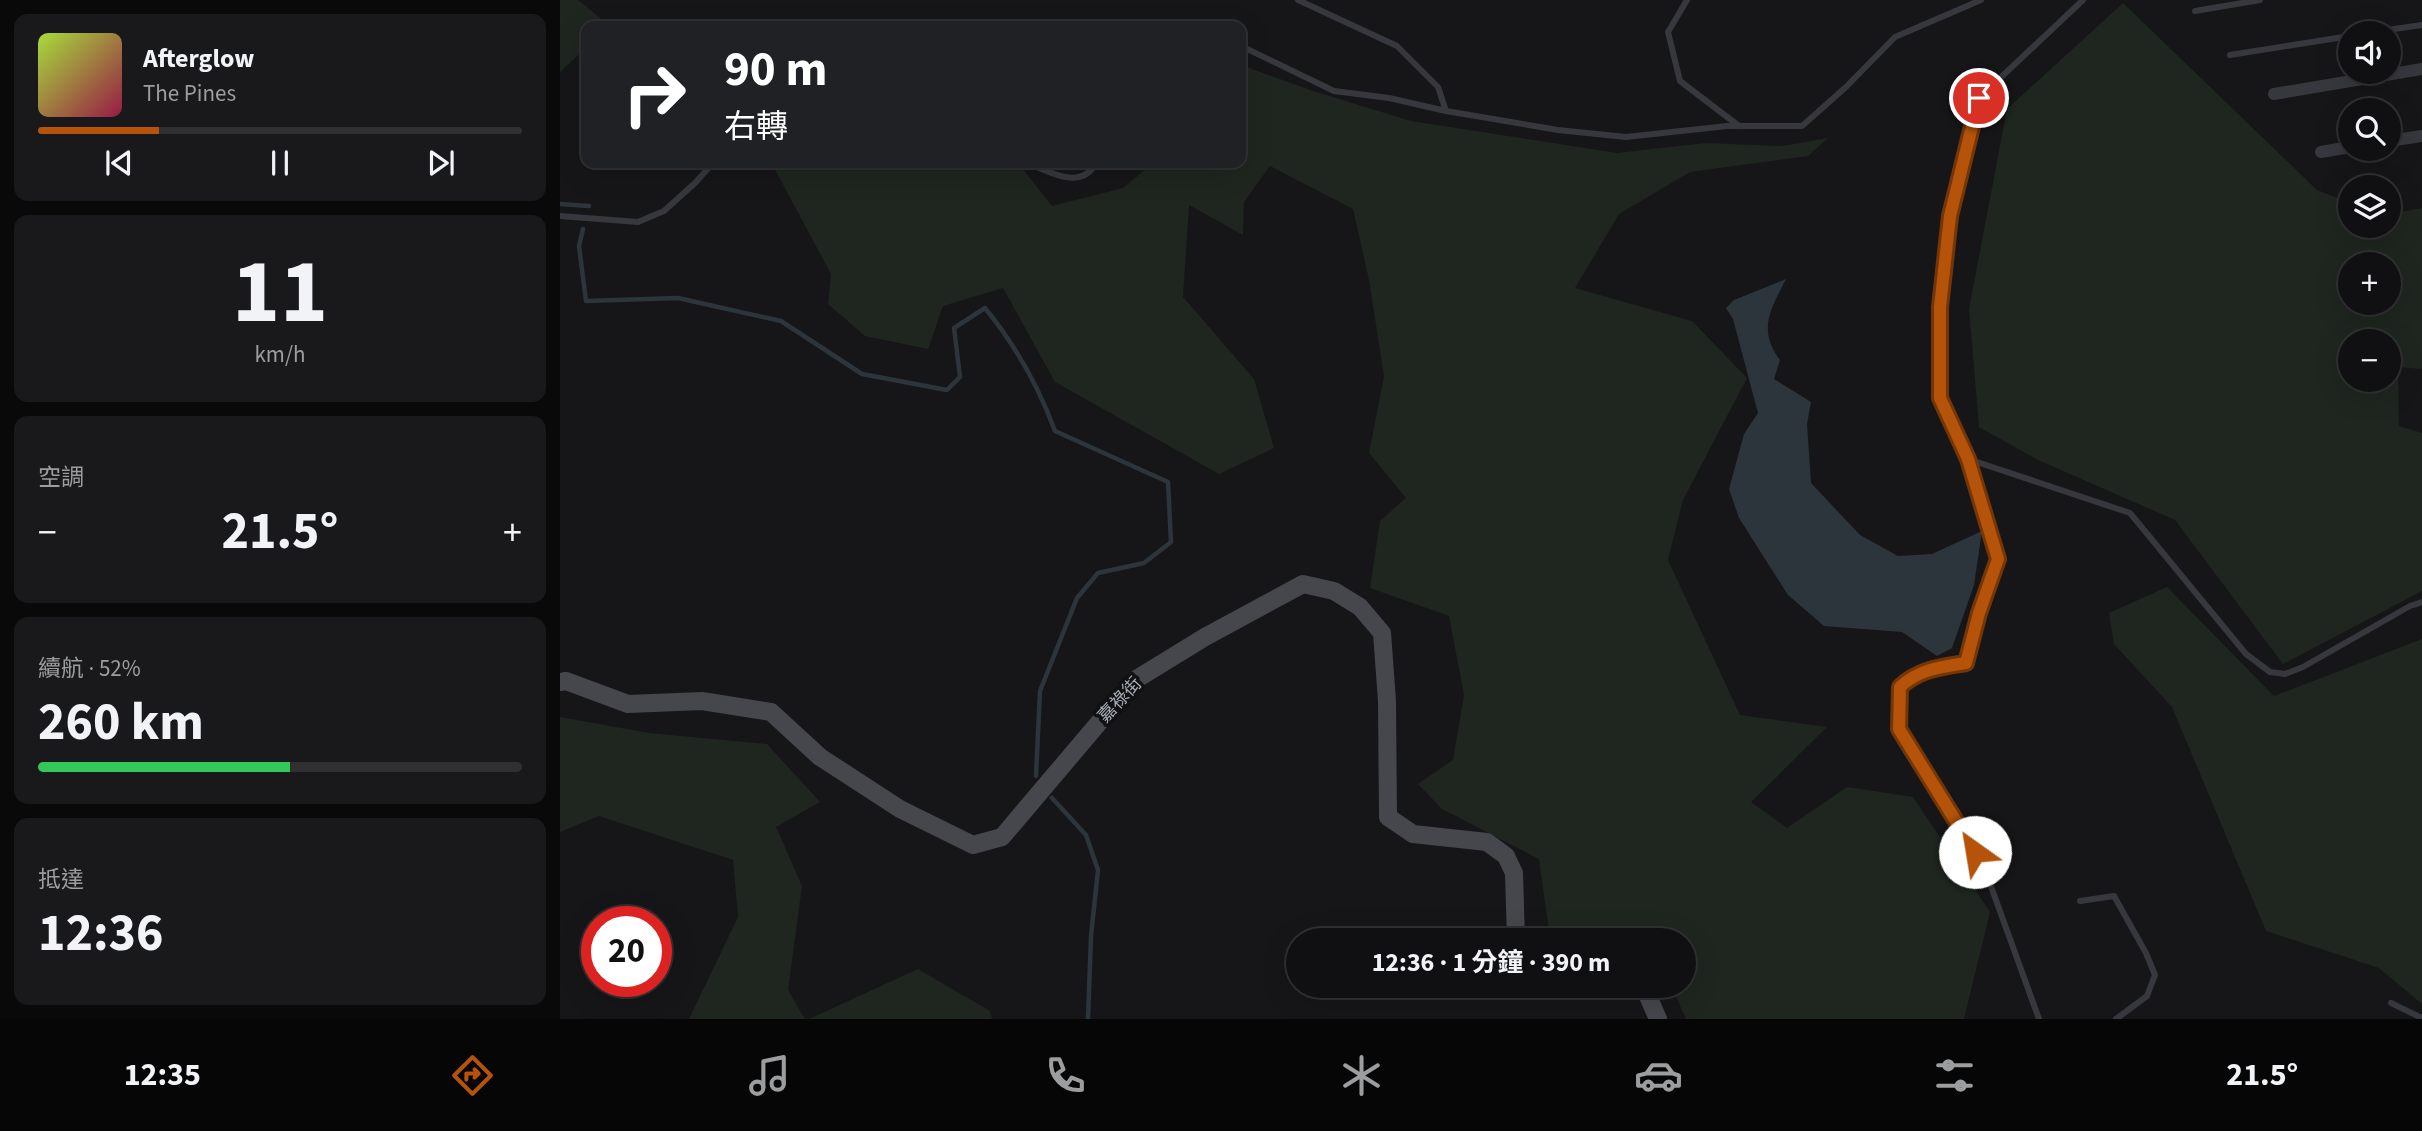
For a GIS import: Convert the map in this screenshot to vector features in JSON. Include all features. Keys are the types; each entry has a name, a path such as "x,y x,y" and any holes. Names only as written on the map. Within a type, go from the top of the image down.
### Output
{"street":[{"path":"2274,94 2422,69"},
{"path":"2401,139 2422,136"},
{"path":"2321,152 2338,149"},
{"name":"嘉祿街","path":"560,682 566,681 628,704 702,701 771,712 820,757 900,809 973,845 1002,837 1135,680 1303,584 1334,591 1360,607 1382,633 1387,701 1388,817 1413,834 1488,842 1506,856 1514,873 1516,928"},
{"path":"1649,998 1658,1019"}],"lane":[{"path":"1687,0 1668,32 1681,81 1739,126"},
{"path":"1246,48 1334,91 1389,98 1446,111 1558,130 1626,137 1739,126 1802,126 1846,87 1895,37 1981,0"},
{"path":"2039,1019 1984,867 1899,729 1900,687 1910,677 1930,669 1966,663 1979,613 1998,559 1968,459 1940,398 1940,307 1950,216 1979,98 2083,0"},
{"path":"2195,11 2260,0"},
{"path":"1303,1 1398,46 1438,87 1446,111"},
{"path":"2401,28 2422,25"},
{"path":"2230,55 2338,38"},
{"path":"560,216 638,222 664,211 708,168"},
{"path":"1041,168 1068,178 1080,178 1093,168"},
{"path":"1968,459 2130,513 2246,654 2270,672 2285,674 2303,667 2410,606 2422,602"},
{"path":"2080,901 2114,896 2146,953 2155,975 2147,996 2116,1019"},
{"path":"2391,1003 2422,1018"}],"shaded area":[{"path":"560,0 578,0 604,21 581,21 581,53 560,72"},
{"path":"2123,3 2317,190 2338,198 2338,238 2401,238 2401,212 2422,208 2422,369 2401,367 2401,329 2338,329 2338,392 2398,392 2399,426 2422,433 2422,591 2283,664 2175,520 2038,460 1979,427 1969,309 2007,109"},
{"path":"1246,67 1411,121 1617,153 1705,143 1783,146 1828,138 1808,156 1690,172 1619,214 1575,288 1692,321 1747,378 1683,500 1668,560 1740,715 1827,727 1751,802 1787,828 1847,787 1913,797 1990,912 1964,1019 1686,1019 1677,998 1696,998 1696,928 1549,928 1539,859 1442,809 1418,784 1453,760 1464,695 1449,616 1370,588 1380,521 1406,498 1369,453 1384,376 1369,280 1353,209 1270,166 1244,202 1243,235 1189,205 1183,297 1254,379 1274,448 1219,474 1055,382 1003,288 943,306 928,349 865,336 828,304 831,274 774,168 1022,168 1052,206 1123,188 1147,168 1246,168"},
{"path":"1786,279 1769,319 1769,338 1780,360 1774,379 1811,402 1807,424 1811,483 1860,535 1898,556 1932,554 1982,531 1974,585 1952,648 1937,656 1902,632 1824,626 1788,595 1739,518 1729,489 1744,434 1758,413 1733,319 1726,308 1734,300"},
{"path":"2167,587 2274,696 2422,639 2422,1004 2379,968 2266,931 2172,707 2114,644 2109,613"},
{"path":"560,717 649,733 767,744 820,802 776,827 802,886 788,990 805,1019 689,1019 738,917 733,860 599,816 560,832"},
{"path":"918,969 990,1011 992,1019 809,1019"}],"waterway":[{"path":"560,204 589,206"},
{"path":"583,229 579,246 586,301 678,298 781,321 862,374 947,390 960,377 954,328 985,308 1025,366 1055,431 1168,482 1171,542 1144,563 1098,573 1077,598 1040,691 1036,776"},
{"path":"1052,798 1086,835 1098,870 1091,936 1088,1019"}],"route":[{"path":"1975,852 1899,729 1900,687 1910,677 1930,669 1966,663 1979,613 1998,559 1968,459 1940,398 1940,307 1950,216 1979,98"}]}
